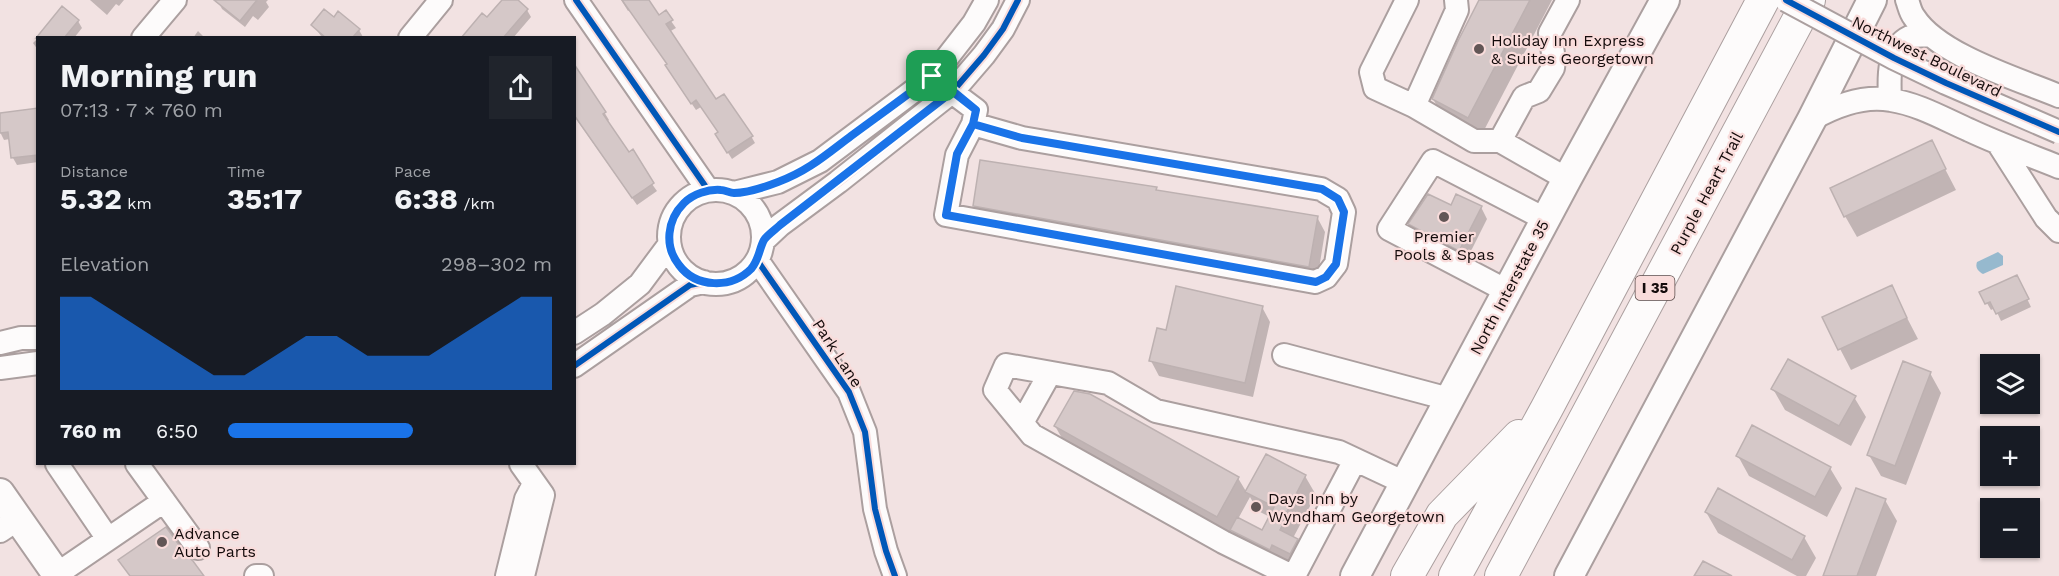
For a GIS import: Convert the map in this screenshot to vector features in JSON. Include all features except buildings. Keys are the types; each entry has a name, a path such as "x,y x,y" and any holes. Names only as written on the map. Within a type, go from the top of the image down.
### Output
{"highway":[{"name":"I 35","path":"1455,576 1547,408 1763,0"},
{"name":"Purple Heart Trail","path":"1501,576 1809,0"},
{"path":"1407,576 1442,515 1547,408"}],"main road":[{"path":"1569,576 1812,119 1872,0"},
{"name":"North Interstate 35","path":"1355,576 1663,2"},
{"path":"0,493 9,525 57,575"}],"street":[{"path":"145,36 175,0"},
{"path":"413,36 441,0"},
{"path":"576,0 708,190"},
{"path":"734,193 778,182 820,161 932,76 974,23 987,0"},
{"path":"669,245 680,266 694,278 717,284 729,282 741,276 751,268 760,250 780,225 953,91 984,56 1003,29 1018,0"},
{"path":"1407,0 1371,72 1375,88 1413,106 1474,141 1500,141 1567,179"},
{"path":"1413,106 1457,10 1456,0"},
{"path":"1500,141 1524,97 1539,91 1553,68 1550,33 1568,0"},
{"name":"Northwest Boulevard","path":"1786,0 1894,58 2059,132"},
{"path":"1906,0 1913,17 1929,35 1950,51 2059,96"},
{"path":"1890,99 1888,72 1896,49 1910,37 1929,35"},
{"path":"932,76 976,110 973,124 957,154 946,215 1316,282 1326,277 1336,264 1344,212 1338,199 1322,189 1022,138 973,124"},
{"path":"1812,119 1835,106 1864,100 1890,99 1920,108 1998,144 2059,167"},
{"path":"1998,144 2046,218 2059,231"},
{"path":"1507,291 1389,229 1433,161 1545,219"},
{"path":"576,332 603,314 640,284 669,245 671,223 676,212 692,197 708,190 721,190 734,193 753,207 759,216 760,250"},
{"name":"Park Lane","path":"760,250 849,392 865,432 875,509 886,551 896,576"},
{"path":"576,365 690,285 704,282"},
{"path":"0,343 21,338 36,338"},
{"path":"1284,355 1449,399"},
{"path":"0,368 36,363"},
{"path":"1355,460 1293,576 1223,542 1032,435 995,390 1006,365 1108,383 1156,411 1339,452 1405,483"},
{"path":"1022,423 1050,373"},
{"path":"58,465 108,539"},
{"path":"138,465 198,548"},
{"path":"522,465 543,495 523,576"},
{"path":"507,576 526,499 534,484"},
{"path":"57,575 164,501"},
{"path":"256,576 262,576"}],"water":[{"path":"1998,252 2003,256 2003,265 1983,274 1978,270 1977,262"}],"cycle path":[{"path":"576,0 708,190"},
{"path":"764,240 780,225 953,91 1003,29 1018,0"},
{"path":"1786,0 1894,58 2059,132"},
{"path":"757,260 849,392 865,432 875,509 895,576"},
{"path":"576,365 690,285 704,282"}],"place":[{"name":"Holiday Inn Express & Suites Georgetown","path":"1479,49"},
{"name":"Premier Pools & Spas","path":"1444,217"},
{"name":"Days Inn by Wyndham Georgetown","path":"1256,507"},
{"name":"Advance Auto Parts","path":"162,542"}],"route":[{"path":"932,76 820,161 789,178 760,188 734,193 708,190 685,202 676,212 671,223 669,245 674,258 686,273 704,282 717,284 729,282 741,276 757,260 764,240 780,225 953,91 976,110 973,124 957,154 946,215 1316,282 1326,277 1336,264 1344,212 1338,199 1322,189 1022,138 973,124 976,110 963,99 953,91 932,76"}]}
